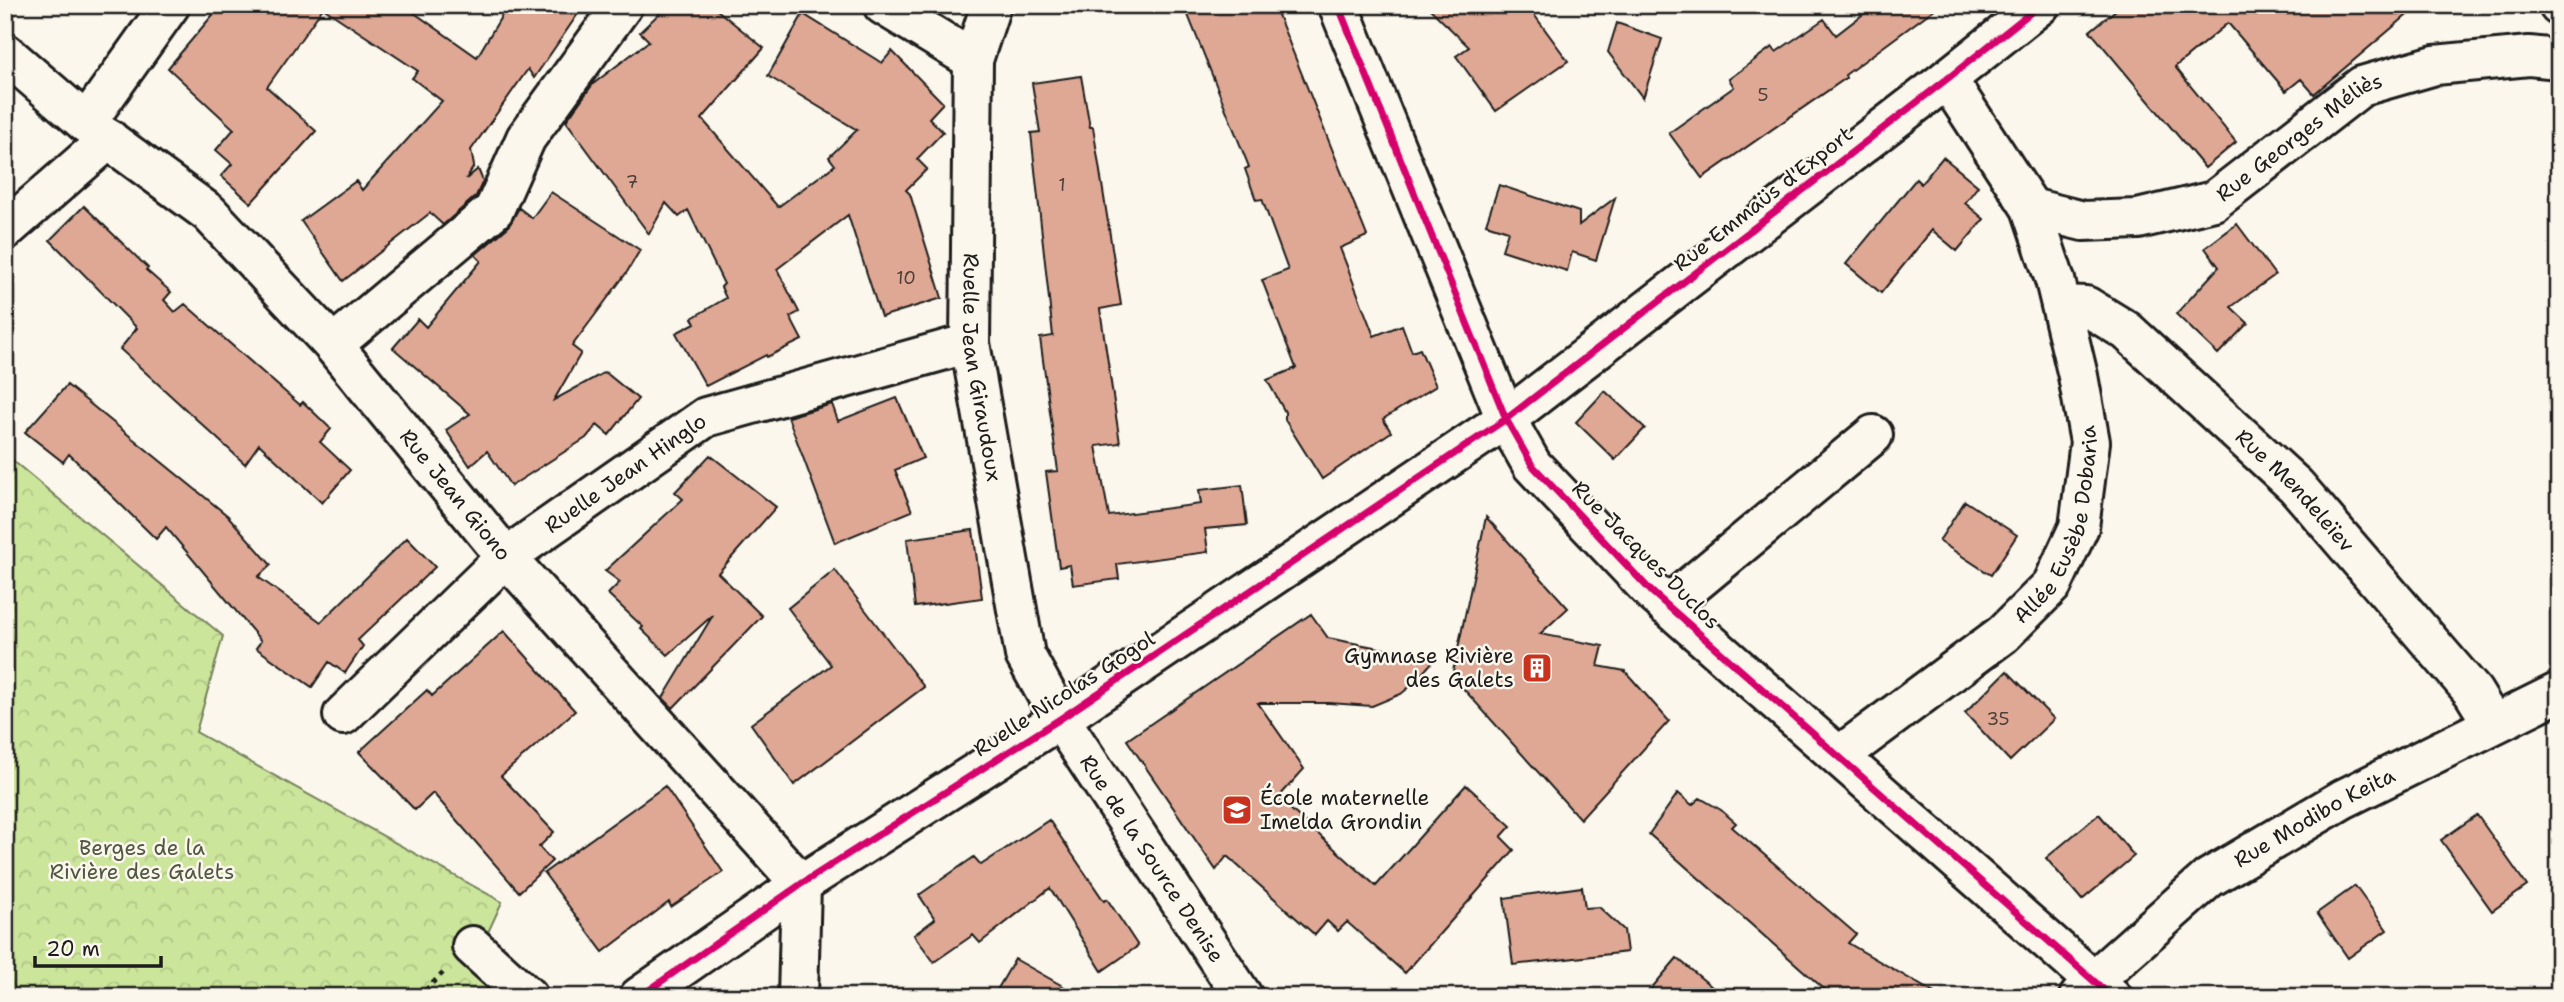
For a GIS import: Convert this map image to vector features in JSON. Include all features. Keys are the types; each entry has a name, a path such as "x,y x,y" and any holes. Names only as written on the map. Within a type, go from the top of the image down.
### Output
{"street":[{"path":"5,230 98,131 170,5"},
{"path":"333,345 494,210 526,138 623,5"},
{"path":"883,5 973,60"},
{"name":"Ruelle Jean Giraudoux","path":"991,5 973,60 970,343 1026,655 1060,719"},
{"name":"Rue Jacques Duclos","path":"1338,5 1506,419 1532,465 1667,606 1839,757 2095,991"},
{"name":"Rue Emmaüs d'Export","path":"1506,419 2040,5"},
{"name":"Rue Jean Giono","path":"5,53 98,131 209,213 333,345 506,558 801,884"},
{"name":"Rue Georges Méliès","path":"2031,208 2082,221 2138,219 2214,201 2362,86 2435,65 2529,56 2559,59"},
{"path":"1947,79 2031,208"},
{"name":"Allée Eusèbe Dobaria","path":"1839,757 2003,634 2052,585 2079,527 2090,442 2062,305 2031,208"},
{"name":"Rue Mendeleïev","path":"2062,305 2086,306 2126,331 2296,486 2473,692 2492,723"},
{"name":"Ruelle Jean Hinglo","path":"343,715 506,558 706,417 970,343"},
{"name":"Ruelle Nicolas Gogol","path":"639,997 801,884 1060,719 1506,419"},
{"path":"1667,606 1873,435"},
{"name":"Rue Modibo Keita","path":"2095,991 2209,878 2343,799 2559,692"},
{"name":"Rue de la Source Denise","path":"1060,719 1242,997"},
{"path":"798,997 801,884"},
{"path":"472,946 528,997"}],"green space":[{"name":"Berges de la Rivière des Galets","path":"5,454 223,636 196,732 502,902 472,967 501,997 5,997"}],"building":[{"path":"221,5 403,5 477,57 508,5 584,5 534,78 528,69 471,150 474,166 466,179 478,169 483,181 476,196 443,225 430,213 343,281 301,221 356,181 362,190 442,101 412,78 418,71 323,8 267,87 316,131 251,203 221,176 232,164 216,150 234,129 168,68"},
{"path":"668,5 711,5 764,48 702,119 778,207 835,165 829,157 857,130 768,76 803,14 882,63 892,51 943,103 929,118 943,132 917,159 927,169 906,190 910,194 942,298 881,317 848,215 777,269 799,312 790,317 802,340 706,386 676,333 695,323 692,318 726,298 721,287 724,284 688,210 679,217 666,203 649,234 566,121 593,84 649,41 640,32"},
{"path":"1184,5 1274,5 1367,236 1340,248 1374,336 1402,325 1412,352 1420,349 1436,386 1383,419 1391,432 1322,479 1285,420 1285,412 1267,380 1296,368 1262,280 1288,270 1262,199 1256,200 1245,169 1249,167"},
{"path":"1426,5 1527,5 1568,61 1496,111 1456,56 1469,47"},
{"path":"1875,5 1940,5 1845,75 1846,78 1702,178 1669,133 1734,87 1729,79 1772,47 1776,52 1824,19 1836,35"},
{"path":"2122,5 2419,5 2314,94 2301,79 2286,91 2228,23 2175,67 2236,142 2205,168 2090,31"},
{"path":"1617,23 1662,39 1643,98 1608,52"},
{"path":"1081,76 1090,127 1093,127 1121,305 1100,309 1120,443 1096,446 1109,516 1201,504 1199,490 1242,485 1247,525 1205,529 1208,552 1117,564 1119,579 1073,585 1070,565 1059,567 1046,472 1058,471 1040,338 1053,336 1031,133 1040,132 1032,83"},
{"path":"1943,157 1978,186 1965,203 1984,219 1957,251 1932,230 1881,293 1846,264 1916,179 1921,184"},
{"path":"1499,185 1579,212 1579,225 1615,198 1596,260 1572,252 1567,271 1502,250 1508,231 1486,224"},
{"path":"551,192 640,250 627,272 572,346 581,353 554,400 605,372 638,399 609,435 597,425 586,438 511,486 487,451 470,466 446,430 470,414 393,348 418,319 426,327 481,261 475,255 508,227 519,208 532,218"},
{"path":"84,206 171,292 164,300 175,312 185,304 300,405 303,402 331,429 320,442 350,470 322,503 259,444 245,464 120,349 137,328 50,240"},
{"path":"2237,224 2275,275 2231,307 2248,323 2218,354 2176,314 2219,267 2205,248"},
{"path":"67,385 228,516 271,565 258,577 321,622 407,538 435,567 358,640 363,646 345,673 329,662 312,687 256,648 261,641 166,527 156,539 69,454 63,462 25,432"},
{"path":"1605,391 1645,428 1615,460 1576,422"},
{"path":"897,398 923,458 895,470 912,511 835,543 788,417 832,404 838,421"},
{"path":"710,455 776,507 718,573 762,616 673,708 663,698 713,615 668,655 608,594 620,582 605,571 683,499 675,492"},
{"path":"1965,501 2017,535 1991,575 1939,541"},
{"name":"Gymnase Rivière des Galets","path":"1486,517 1568,608 1540,634 1603,646 1598,666 1625,671 1669,721 1580,819 1452,676"},
{"path":"973,530 982,598 915,607 907,539"},
{"path":"835,570 924,687 794,785 751,724 831,665 788,608"},
{"path":"1311,614 1328,638 1435,659 1401,694 1372,706 1258,703 1304,769 1278,798 1376,886 1466,785 1511,826 1501,837 1514,850 1405,973 1347,922 1338,931 1327,921 1315,935 1227,856 1216,870 1127,740"},
{"path":"504,631 575,711 501,776 554,832 539,847 552,861 519,892 433,793 415,810 359,752 427,690 432,696"},
{"path":"2007,671 2054,719 2010,761 1965,713"},
{"path":"665,786 723,872 671,907 669,902 603,952 544,873"},
{"path":"1678,793 1692,805 1700,798 1721,810 1736,823 1732,827 1856,934 1848,943 1941,997 1833,997 1649,834"},
{"path":"2099,814 2134,856 2082,900 2046,858"},
{"path":"2477,815 2527,886 2492,911 2441,840"},
{"path":"1049,820 1138,946 1102,971 1050,888 980,943 973,935 934,962 914,935 935,919 919,895 974,857 981,865"},
{"path":"2355,886 2387,930 2348,958 2317,913"},
{"path":"1582,887 1585,908 1599,907 1624,930 1627,952 1513,965 1504,898"},
{"path":"1677,958 1724,997 1644,997"},
{"path":"1015,959 1082,997 993,997"}],"cycle path":[{"path":"1338,5 1506,419 1532,465 1652,592 2112,997"},
{"path":"639,997 801,884 1060,719 1506,419 2040,5"}],"place":[{"name":"Gymnase Rivière des Galets","path":"1537,668"},
{"name":"École maternelle Imelda Grondin","path":"1237,810"}]}
